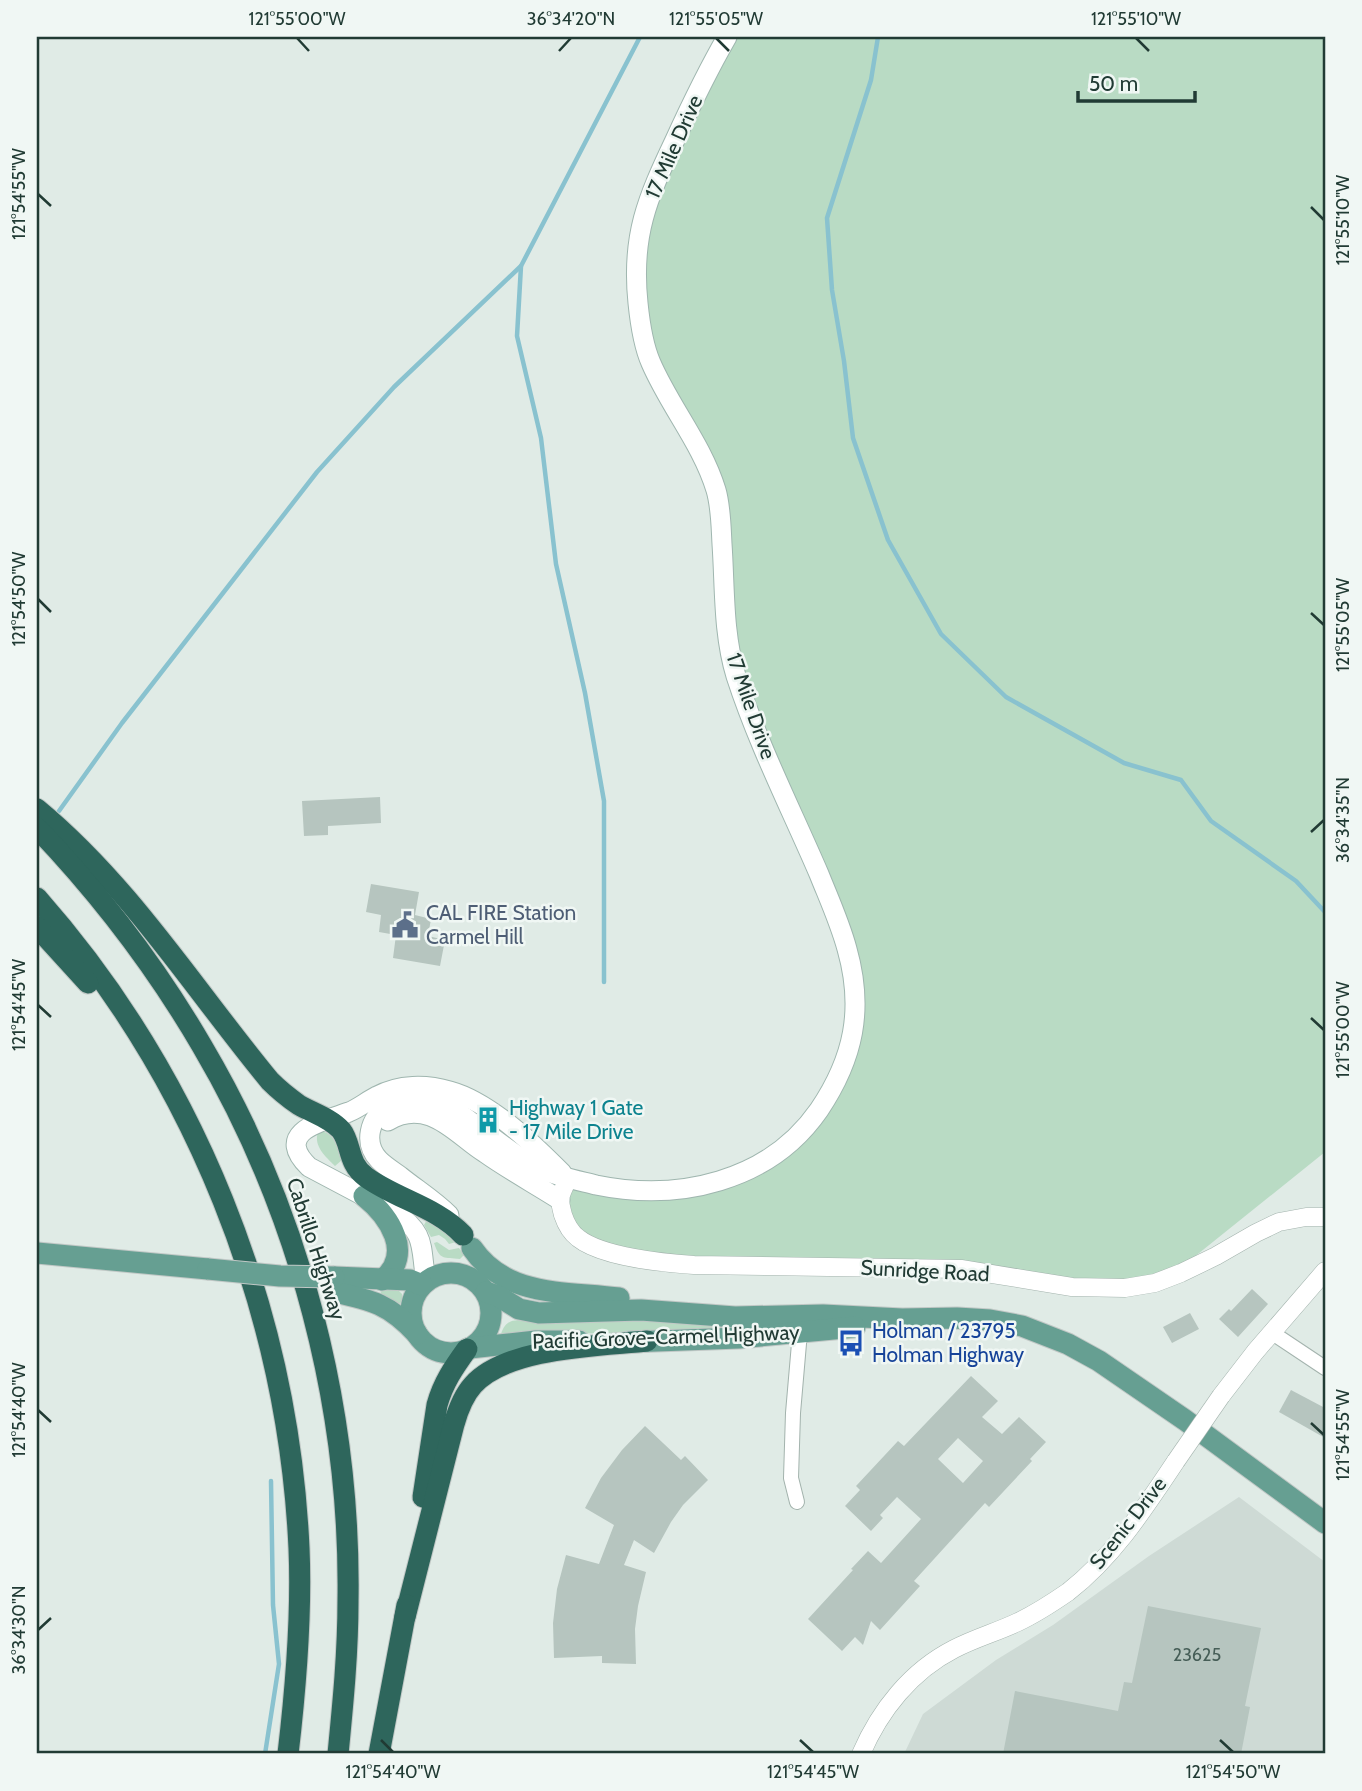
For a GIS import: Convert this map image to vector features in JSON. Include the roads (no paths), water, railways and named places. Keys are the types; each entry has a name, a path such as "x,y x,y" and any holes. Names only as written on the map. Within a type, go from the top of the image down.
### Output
{"highway":[{"path":"37,809 81,849 137,909 270,1081 296,1103 327,1119 342,1132 354,1162 364,1176 446,1220 467,1241"},
{"name":"Cabrillo Highway","path":"37,828 126,932 197,1036 250,1138 294,1252 326,1374 344,1497 348,1600 346,1667 338,1754"},
{"path":"37,898 109,990 159,1068 200,1148 239,1242 263,1317 285,1415 296,1494 300,1584 298,1653 288,1754"},
{"path":"37,927 75,967 159,1068"},
{"path":"405,1618 450,1436 463,1400 473,1384 491,1371 533,1356 556,1351 648,1342"},
{"path":"379,1754 405,1618 437,1405 446,1380 469,1349"}],"main road":[{"name":"17 Mile Drive","path":"370,1143 374,1120 390,1106 412,1099 435,1101 458,1112 534,1166 568,1179 609,1188 645,1191 699,1187 724,1180 772,1158 792,1141 810,1122 825,1100 840,1073 850,1045 857,996 842,929 752,720 735,674 726,619 722,530 717,493 704,460 649,358 639,318 635,276 637,243 643,217 656,180 727,37"},
{"path":"424,1283 423,1249 418,1234 401,1216 315,1171 299,1154 297,1143 301,1133 311,1125 354,1110 385,1092 401,1087 426,1086 450,1091 485,1107 536,1147 568,1179"},
{"path":"560,1200 488,1156 430,1116 412,1113 394,1117 379,1129 370,1143 379,1160 444,1210 485,1264 496,1273 531,1288 626,1299 675,1312"},
{"path":"365,1196 386,1217 398,1250 395,1265 382,1280"},
{"path":"467,1241 480,1264 483,1290"},
{"path":"37,1253 281,1276 334,1284 382,1280 424,1283"},
{"path":"334,1284 383,1305 429,1346 440,1352 454,1353 469,1349 483,1336 490,1322 490,1302 478,1283 454,1274 433,1277 424,1283 414,1296 411,1311 419,1336"},
{"name":"Pacific Grove-Carmel Highway","path":"483,1290 519,1309 533,1312 602,1310 735,1317 842,1315 902,1319 957,1318 998,1321 1031,1329 1077,1348 1099,1361 1185,1420 1325,1523"},
{"name":"Pacific Grove-Carmel Highway","path":"469,1349 536,1341 648,1342 739,1338 902,1319"}],"street":[{"path":"560,1200 568,1179"},
{"name":"Sunridge Road","path":"560,1200 567,1226 582,1241 608,1251 658,1262 961,1269 1090,1289 1125,1288 1155,1283 1205,1262 1279,1222 1325,1217"},
{"name":"Scenic Drive","path":"861,1754 875,1725 889,1705 928,1665 956,1648 1032,1615 1067,1592 1096,1567 1129,1529 1221,1396 1271,1332 1325,1271"},
{"path":"797,1502 791,1478 800,1332"},
{"path":"1271,1332 1325,1367"}],"waterway":[{"path":"59,811 122,723 317,472 394,387 521,266 640,37"},
{"path":"878,37 871,80 827,218 832,290 853,438 888,540 941,634 1006,697 1124,763 1181,780 1211,821 1296,881 1325,912"},
{"path":"521,266 517,336 541,438 556,564 585,693 604,801 604,982"},
{"path":"265,1754 279,1664 273,1605 271,1481"}],"place":[{"name":"CAL FIRE Station Carmel Hill","path":"405,925"},
{"name":"Highway 1 Gate - 17 Mile Drive","path":"488,1120"},
{"name":"Holman / 23795 Holman Highway","path":"851,1343"}]}
